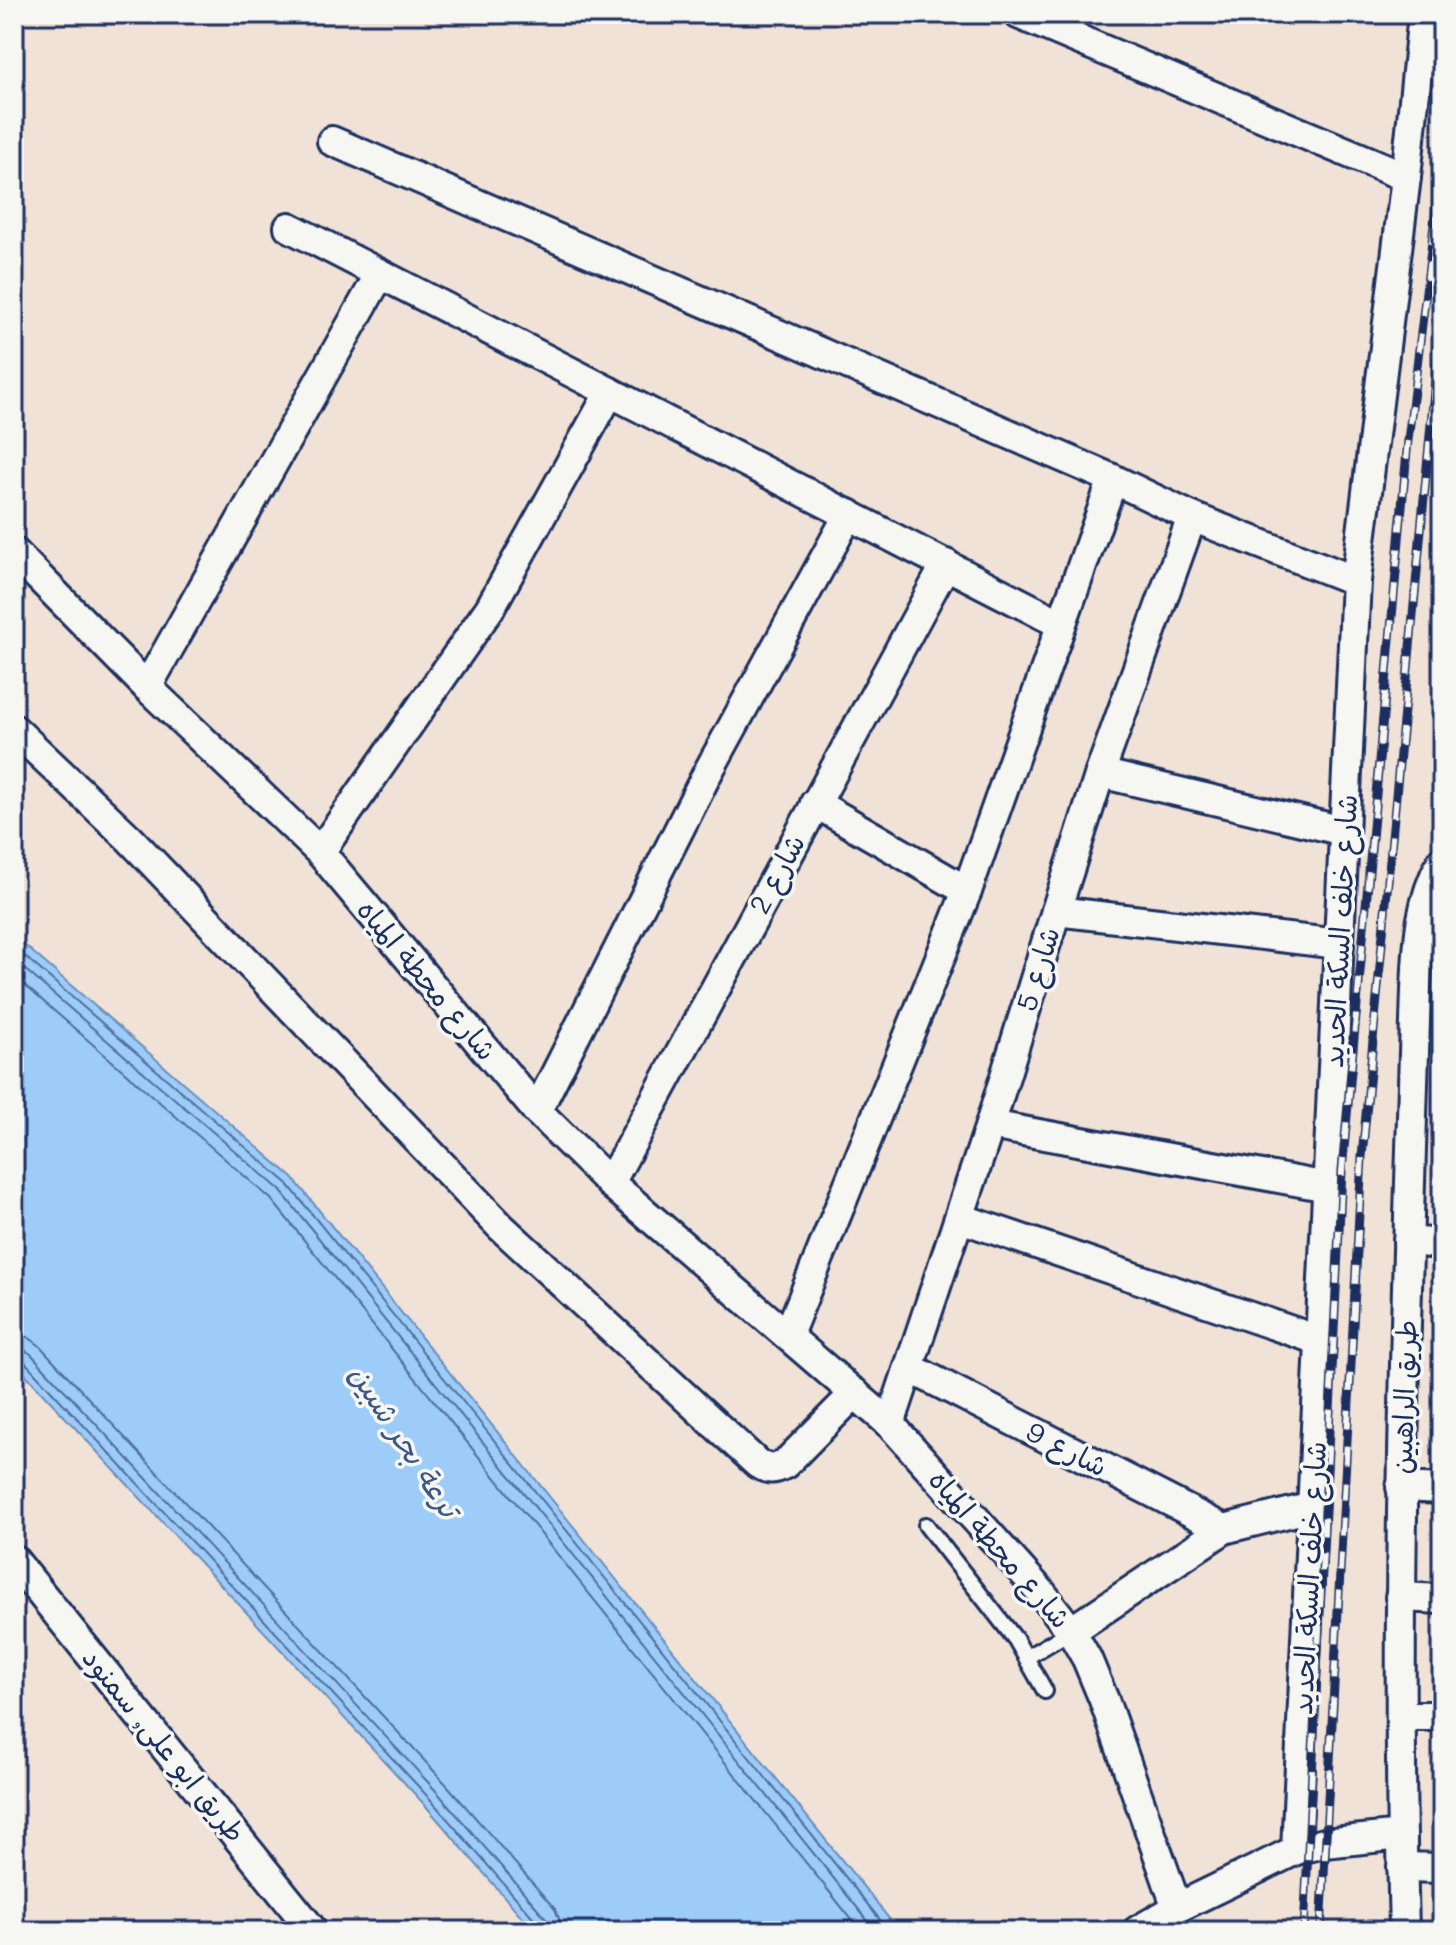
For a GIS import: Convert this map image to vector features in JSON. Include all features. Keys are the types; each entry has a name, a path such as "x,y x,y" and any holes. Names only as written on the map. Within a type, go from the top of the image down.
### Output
{"street":[{"path":"1018,14 1406,177"},
{"name":"شارع خلف السكة الحديد","path":"1296,1850 1356,581 1423,14"},
{"path":"332,141 1113,479 1192,517 1356,581"},
{"path":"289,227 1061,624"},
{"path":"147,687 380,274"},
{"path":"320,852 490,608 610,392"},
{"path":"788,1335 967,891 1113,479"},
{"path":"537,1111 708,772 849,514"},
{"name":"شارع 5","path":"890,1424 990,1125 1100,773 1192,517"},
{"name":"شارع محطة المياه","path":"14,552 147,687 320,852 537,1111 610,1183 890,1424 1041,1592 1071,1631 1087,1659 1177,1908"},
{"name":"شارع 2","path":"610,1183 946,564"},
{"path":"14,729 129,838 501,1227 758,1464 767,1469 776,1469 785,1464 855,1393"},
{"path":"1100,773 1344,831"},
{"path":"815,803 967,891"},
{"name":"طريق الراهبين","path":"1404,1931 1401,1487 1418,951 1425,900 1441,865"},
{"path":"1056,911 1339,944"},
{"path":"990,1125 1328,1187"},
{"path":"960,1218 1321,1341"},
{"path":"1408,1241 1442,1244"},
{"name":"شارع 9","path":"910,1368 1224,1529"},
{"path":"1401,1487 1442,1489"},
{"path":"1071,1631 1224,1529 1312,1507"},
{"name":"طريق ابو على, سمنود","path":"14,1560 313,1931"},
{"path":"1400,1597 1442,1599"},
{"path":"1401,1716 1442,1716"},
{"path":"1137,1931 1296,1850 1324,1843 1402,1835"},
{"path":"1402,1867 1442,1868"}],"lane":[{"path":"926,1525 1016,1640 1045,1691"},
{"path":"1027,1657 1071,1631"}],"water":[{"name":"ترعة بحر شبين","path":"14,936 293,1178 899,1931 534,1931 424,1804 14,1362"}],"railway":[{"path":"1304,1931 1342,1171 1408,440 1442,159"},
{"path":"1321,1931 1362,1157 1442,307"}]}
